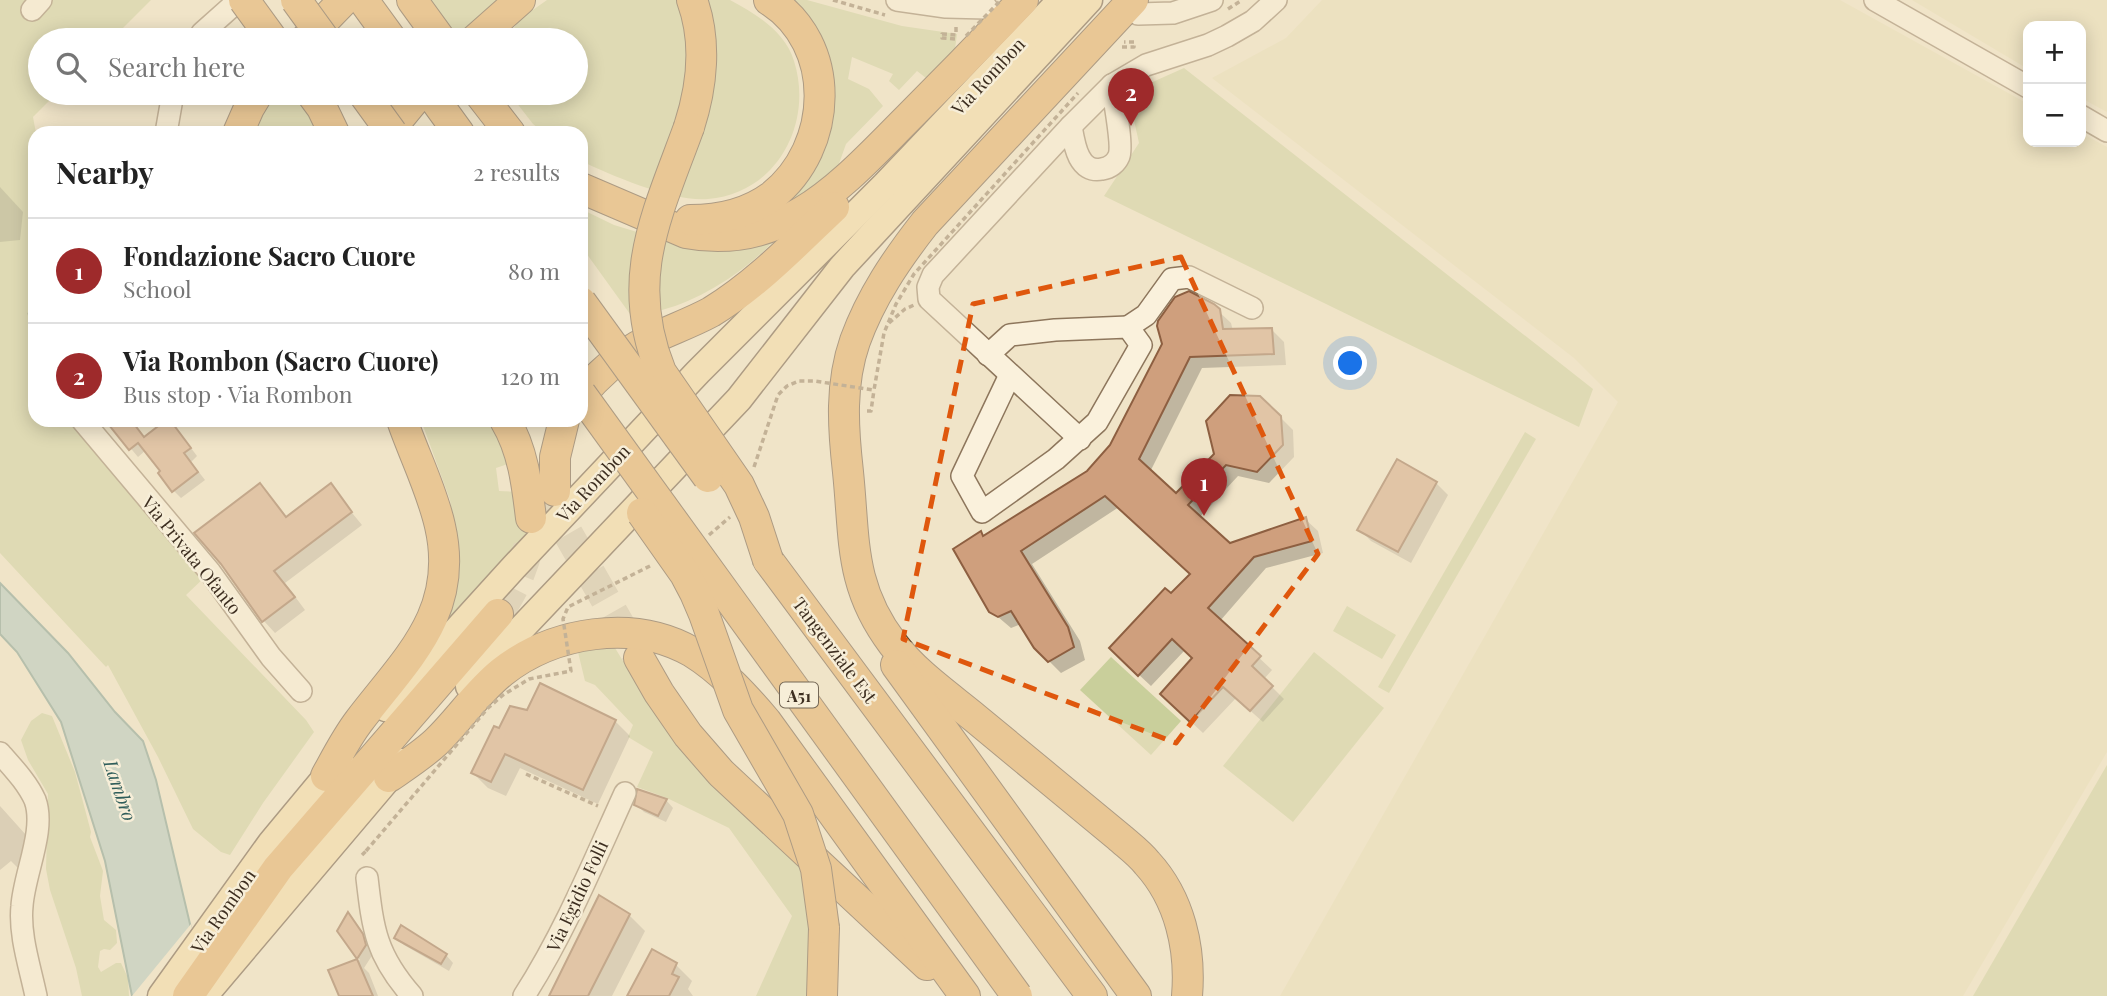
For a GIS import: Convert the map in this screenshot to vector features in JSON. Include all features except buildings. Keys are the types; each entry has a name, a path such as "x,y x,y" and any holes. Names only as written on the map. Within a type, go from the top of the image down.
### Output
{"highway":[{"path":"242,0 264,28"},
{"path":"296,0 316,28"},
{"path":"317,28 344,0"},
{"path":"363,0 383,28"},
{"path":"412,0 432,28"},
{"path":"488,28 520,0"},
{"path":"692,0 700,40 699,84 695,108 649,243 643,281 644,317 661,372 739,485 754,517 768,560"},
{"path":"649,218 703,220 738,214 771,197 797,171 806,156 813,139 820,104 817,69 805,38 780,7 769,0"},
{"path":"588,191 686,233 718,238 740,236 783,223 818,202 852,175 962,47 1023,0"},
{"path":"1131,5 925,223 890,270 877,290 855,341 844,398 844,434 855,560 864,590 881,628 914,667 1119,836 1147,863 1163,884 1178,914 1190,966 1188,996"},
{"path":"588,386 613,363 639,346 710,312 748,286 773,264 902,138 962,47"},
{"path":"241,126 250,105"},
{"path":"371,105 384,126"},
{"path":"394,126 411,105"},
{"path":"439,105 454,126"},
{"path":"488,105 505,126"},
{"name":"Tangenziale Est","path":"588,312 768,560 1092,996"},
{"name":"A51","path":"588,405 1017,996"},
{"path":"400,427 414,453"},
{"path":"326,776 357,723 403,668 426,633 442,590 445,572 441,528 405,427"},
{"path":"508,427 522,461 531,518"},
{"path":"555,491 555,457 562,427"},
{"path":"583,427 592,444 685,574 704,614 738,710 799,814 816,869 824,928 822,996"},
{"path":"844,434 839,469 842,547 852,590 872,629 942,731 1136,996"},
{"path":"199,982 278,868 498,614"},
{"path":"389,777 438,740 480,692 502,673 540,648 598,634 634,634 663,639 711,665 743,694 766,721 962,996"},
{"path":"639,658 688,735 721,773 962,996"}],"main road":[{"name":"Via Rombon","path":"199,982 263,853 326,776 514,567 664,407 885,185 1061,0"},
{"name":"Via Rombon","path":"161,996 199,982 389,777 518,632 739,399 842,267 1089,0"}],"street":[{"path":"208,28 242,0"},
{"path":"897,0 946,7 994,4"},
{"path":"1131,5 1173,13 1212,0"},
{"path":"1080,439 933,303 928,287 933,275 1112,85 1146,65 1227,36 1253,21 1276,0"},
{"path":"1875,0 2024,84"},
{"path":"1071,126 1077,155 1085,164 1102,169 1115,163 1120,149 1112,85"},
{"path":"167,126 171,105"},
{"path":"2086,119 2107,131"},
{"path":"988,355 1010,335 1128,327 1146,315 1172,279 1189,277 1252,308"},
{"path":"1010,375 962,476 982,512 1056,459 1097,422 1141,345 1128,327"},
{"name":"Via Privata Ofanto","path":"88,427 210,572 271,657 301,691"},
{"path":"0,752 27,785 37,810 37,828 22,905 24,936 40,993"},
{"name":"Via Egidio Folli","path":"524,996 565,924 625,793"},
{"path":"367,878 374,929 382,953 392,973 412,996"}],"path":[{"path":"956,31 956,35 942,34 942,38 962,47 994,4"},
{"path":"753,471 778,395 787,386 799,381 814,381 874,390 884,333 895,304 914,274 1079,93"},
{"path":"874,344 905,309 933,303"},
{"path":"705,537 718,530 736,510"},
{"path":"364,853 488,708 529,679 571,671 563,619 568,607 655,563"},
{"path":"526,774 615,814"}],"highlighted area":[{"path":"1181,257 1318,554 1176,743 903,639 973,304"}],"shaded area":[{"path":"1322,0 1840,0 2023,101 2023,147 2086,147 2086,136 2107,147 2107,752 1963,996 1280,996 1618,402 1574,358 1212,78 1286,38"},
{"path":"1912,0 2107,0 2107,112 2086,101 2086,21 2023,21 2023,66"}],"green space":[{"path":"0,0 151,0 123,28 28,28 28,105 45,105 33,117 35,126 28,126 28,427 79,427 206,576 186,595 306,720 314,732 230,855 221,852 193,829 108,665 106,667 0,553"},
{"path":"427,0 503,0 473,28 447,28"},
{"path":"547,0 730,0 768,24 790,50 799,85 799,108 794,131 784,152 770,170 753,184 732,194 694,199 661,192 626,180 588,164 588,126 535,126 518,105 588,105 588,28 514,28 520,19"},
{"path":"779,0 807,0 902,26 957,34 955,49 926,78 917,71 899,90 889,81 893,74 852,57 848,79 869,89 883,106 846,144 836,172 779,211 777,206 805,183 828,139 831,93"},
{"path":"1184,68 1593,389 1579,427 1104,196 1139,143 1128,93"},
{"path":"264,105 305,105 319,126 256,126"},
{"path":"588,212 614,225 670,242 771,239 773,242 736,274 707,292 662,310 630,314 588,256"},
{"path":"424,427 498,427 511,463 496,468 499,491 518,492 537,524 448,621 458,557 450,500"},
{"path":"1525,432 1536,439 1389,693 1378,687"},
{"path":"1347,606 1396,635 1382,659 1333,631"},
{"path":"612,643 623,661 626,661 797,859 808,909 810,996 756,996 792,916 729,828 667,798 637,787 653,752 628,737 633,725 595,685 585,681 577,648"},
{"path":"1314,652 1384,708 1293,822 1223,766"},
{"path":"1111,657 1181,721 1151,755 1080,690"},
{"path":"42,713 52,716 75,772 90,837 103,871 100,896 104,920 116,930 117,943 110,950 100,951 98,967 101,972 121,963 128,978 129,996 82,996 46,869 48,794 28,760 21,740 31,721"},
{"path":"2107,765 2107,996 1973,996"}],"water":[{"name":"Lambro","path":"0,583 68,653 115,712 143,741 156,780 207,996 132,996 105,861 61,722 17,652 0,634"}],"pier":[{"path":"191,924 207,996 132,996"}],"tunnel":[{"path":"555,491 567,532 636,653"},
{"path":"498,614 517,580 529,544"}],"place":[{"name":"Via Rombon (Sacro Cuore)","path":"1131,126"},
{"name":"Fondazione Sacro Cuore","path":"1204,516"}]}
